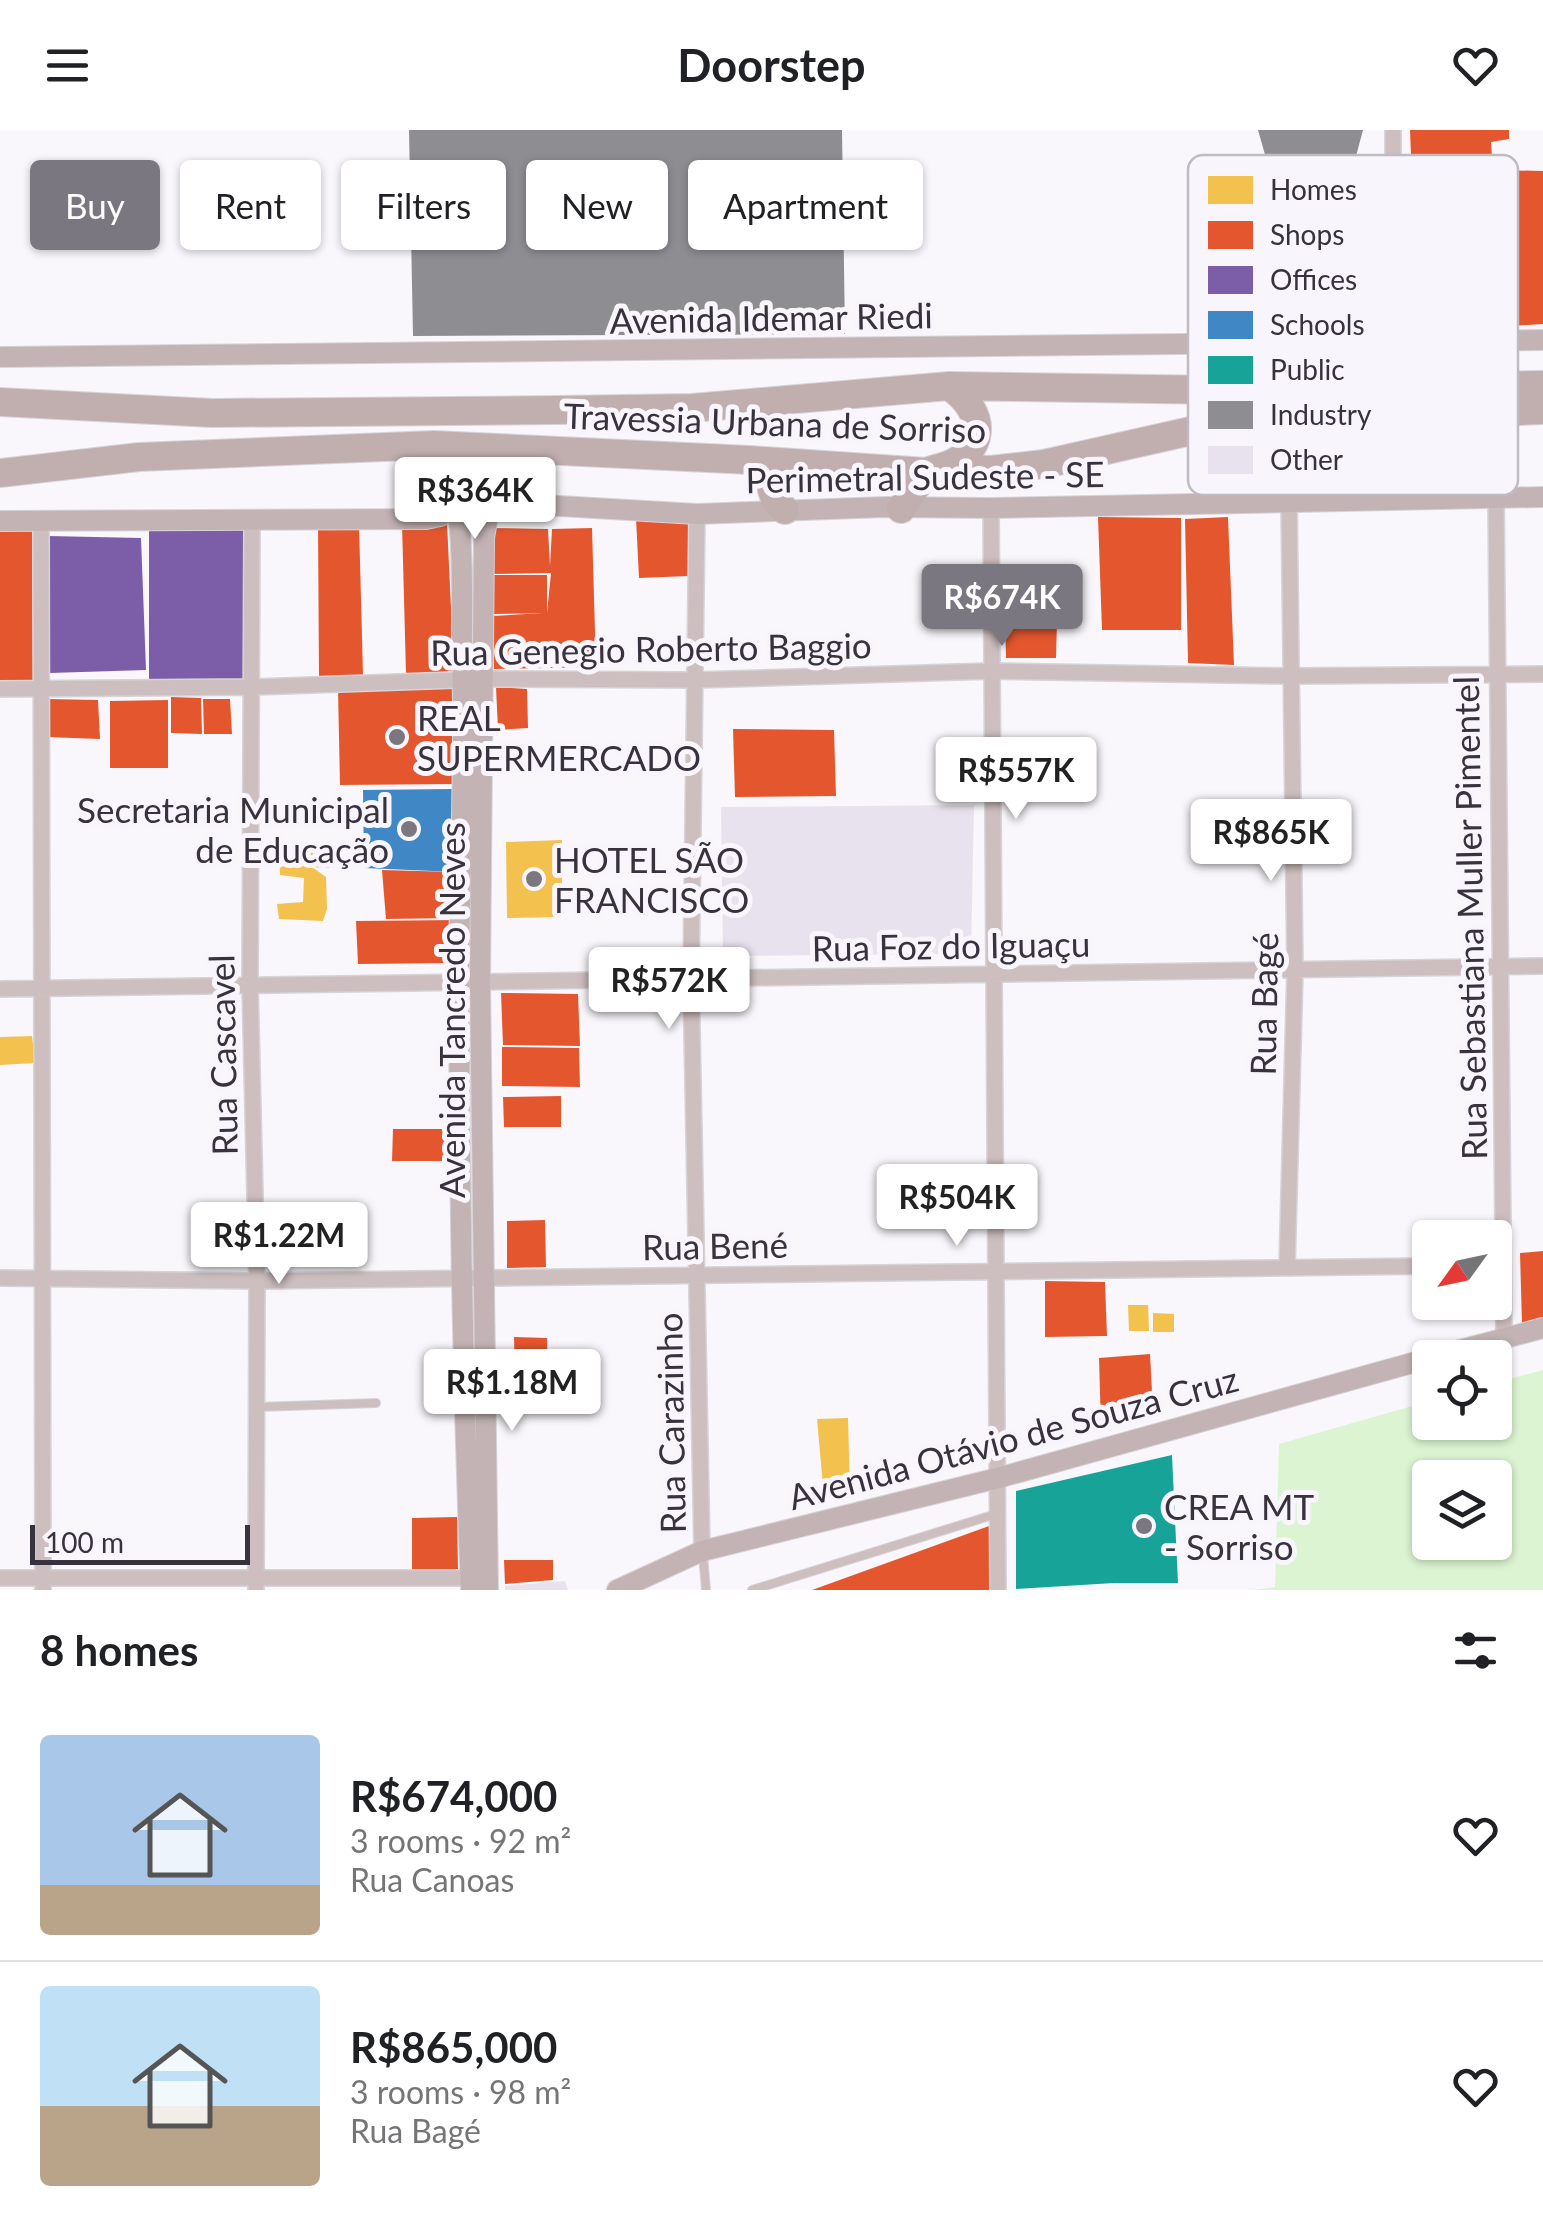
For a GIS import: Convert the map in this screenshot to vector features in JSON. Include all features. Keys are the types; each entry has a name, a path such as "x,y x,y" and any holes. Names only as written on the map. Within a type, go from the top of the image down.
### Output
{"highway":[{"name":"Travessia Urbana de Sorriso","path":"1518,385 1543,385"},
{"name":"Travessia Urbana de Sorriso","path":"6,407 212,413 692,408 949,386 1188,390"},
{"path":"901,509 932,470 956,463 971,450 978,432 976,412 964,396 949,386"},
{"name":"Travessia Urbana de Sorriso","path":"1518,411 1543,410"},
{"name":"Travessia Urbana de Sorriso","path":"0,474 139,457 434,446 991,470 1044,464 1188,432"},
{"path":"0,452 15,466 31,469"},
{"path":"750,460 766,473 776,502 785,510"}],"street":[{"name":"Avenida Idemar Riedi","path":"1518,340 1543,340"},
{"name":"Avenida Idemar Riedi","path":"0,357 1188,345"},
{"name":"Avenida Tancredo Neves","path":"434,446 446,458 458,504 469,982 485,1278 476,1586"},
{"name":"Avenida Tancredo Neves","path":"476,1586 462,1277 469,982 485,679 484,537 489,502 486,483 491,468 520,448"},
{"name":"Perimetral Sudeste - SE","path":"458,504 462,490 472,486 486,493 489,502 697,514 1543,498"},
{"name":"Rua Sebastiana Muller Pimentel","path":"1496,498 1499,1220"},
{"name":"Rua Bagé","path":"1287,1268 1295,970 1288,501"},
{"path":"0,521 426,518 440,516 458,504"},
{"path":"990,508 998,1590"},
{"name":"Rua Carazinho","path":"697,514 691,979 702,1551"},
{"name":"Rua Cascavel","path":"252,520 250,984 257,1281 256,1584"},
{"path":"41,521 43,1584"},
{"name":"Rua Genegio Roberto Baggio","path":"0,690 485,679 695,680 992,671 1291,676 1543,674"},
{"name":"Rua Foz do Iguaçu","path":"0,988 1543,966"},
{"name":"Rua Bené","path":"0,1278 257,1281 1412,1266"},
{"name":"Rua Sebastiana Muller Pimentel","path":"1503,1320 1504,1337"},
{"name":"Avenida Otávio de Souza Cruz","path":"1493,1340 1543,1328"},
{"name":"Avenida Otávio de Souza Cruz","path":"616,1590 702,1551 998,1478 1412,1363"},
{"path":"0,1578 43,1584 476,1586"}],"lane":[{"path":"258,1407 376,1402"},
{"path":"752,1590 996,1514"},
{"path":"702,1551 706,1590"}],"green space":[{"path":"1543,1370 1543,1590 1253,1590 1275,1587 1279,1444 1412,1406 1412,1440 1512,1440 1512,1378"}],"building: Homes":[{"name":"HOTEL SÃO FRANCISCO","path":"562,840 562,917 507,918 506,842"},
{"path":"279,848 327,848 329,868 312,867 326,877 327,909 323,921 279,919 277,904 303,902 304,878 280,875"},
{"path":"32,1036 35,1063 0,1065 0,1037"},
{"path":"1128,1305 1148,1305 1149,1331 1129,1331"},
{"path":"1153,1313 1174,1314 1174,1332 1153,1332"},
{"path":"848,1418 850,1494 824,1497 817,1419"}],"building: Shops":[{"path":"1410,130 1509,130 1509,139 1491,142 1492,155 1411,155"},
{"path":"1518,170 1543,171 1543,324 1518,326"},
{"path":"1098,517 1181,518 1181,630 1102,630"},
{"path":"1228,517 1234,665 1188,663 1185,519"},
{"path":"636,518 689,520 689,576 639,578"},
{"path":"402,523 447,523 454,671 406,674"},
{"path":"318,524 359,524 363,675 319,677"},
{"path":"0,526 32,526 33,686 0,686"},
{"path":"490,528 548,529 550,566 552,529 592,528 596,667 494,669 493,616 544,613 493,614 492,575 547,575 547,613 551,573 491,574"},
{"path":"1007,592 1056,594 1056,617 1007,617"},
{"path":"1005,620 1057,621 1056,658 1006,658"},
{"path":"496,687 527,689 528,728 498,730"},
{"name":"REAL SUPERMERCADO","path":"455,688 455,784 340,785 338,689"},
{"path":"171,697 201,698 202,734 171,733"},
{"path":"46,699 98,700 100,739 46,737"},
{"path":"203,699 230,699 232,734 204,734"},
{"path":"168,700 168,768 110,768 110,701"},
{"path":"733,729 834,730 836,796 735,797"},
{"path":"382,870 456,872 456,918 386,919"},
{"path":"458,920 458,963 358,964 356,921"},
{"path":"501,993 578,994 580,1046 503,1045"},
{"path":"502,1047 579,1048 580,1087 502,1086"},
{"path":"561,1096 561,1127 504,1127 503,1097"},
{"path":"393,1129 449,1129 449,1161 392,1161"},
{"path":"545,1220 546,1267 507,1268 507,1221"},
{"path":"1543,1251 1543,1318 1522,1324 1520,1253"},
{"path":"1045,1281 1105,1282 1107,1336 1045,1337"},
{"path":"514,1337 547,1338 548,1380 515,1380"},
{"path":"1150,1354 1153,1410 1101,1427 1099,1358"},
{"path":"586,1381 586,1401 516,1401 516,1382"},
{"path":"457,1517 458,1569 412,1569 412,1518"},
{"path":"989,1526 989,1590 812,1590"},
{"path":"504,1560 553,1560 553,1580 505,1584"}],"building: Offices":[{"path":"149,522 245,523 247,681 149,683"},
{"path":"48,536 141,538 146,670 50,673"}],"building: Schools":[{"name":"Secretaria Municipal de Educação","path":"453,789 456,872 364,868 363,790"}],"building: Public":[{"path":"1172,1455 1178,1583 1016,1589 1016,1491"}],"building: Industry":[{"path":"409,130 842,130 842,160 688,160 688,250 844,250 845,334 413,336 411,250 506,250 506,160 410,160"},
{"path":"1258,130 1363,130 1356,155 1265,155"}],"building: Other":[{"path":"974,805 971,954 723,956 721,807"},
{"path":"565,1581 568,1590 505,1590 505,1586"}],"place":[{"name":"REAL SUPERMERCADO","path":"397,737"},
{"name":"Secretaria Municipal de Educação","path":"409,829"},
{"name":"HOTEL SÃO FRANCISCO","path":"534,879"},
{"name":"CREA MT - Sorriso","path":"1144,1526"}]}
